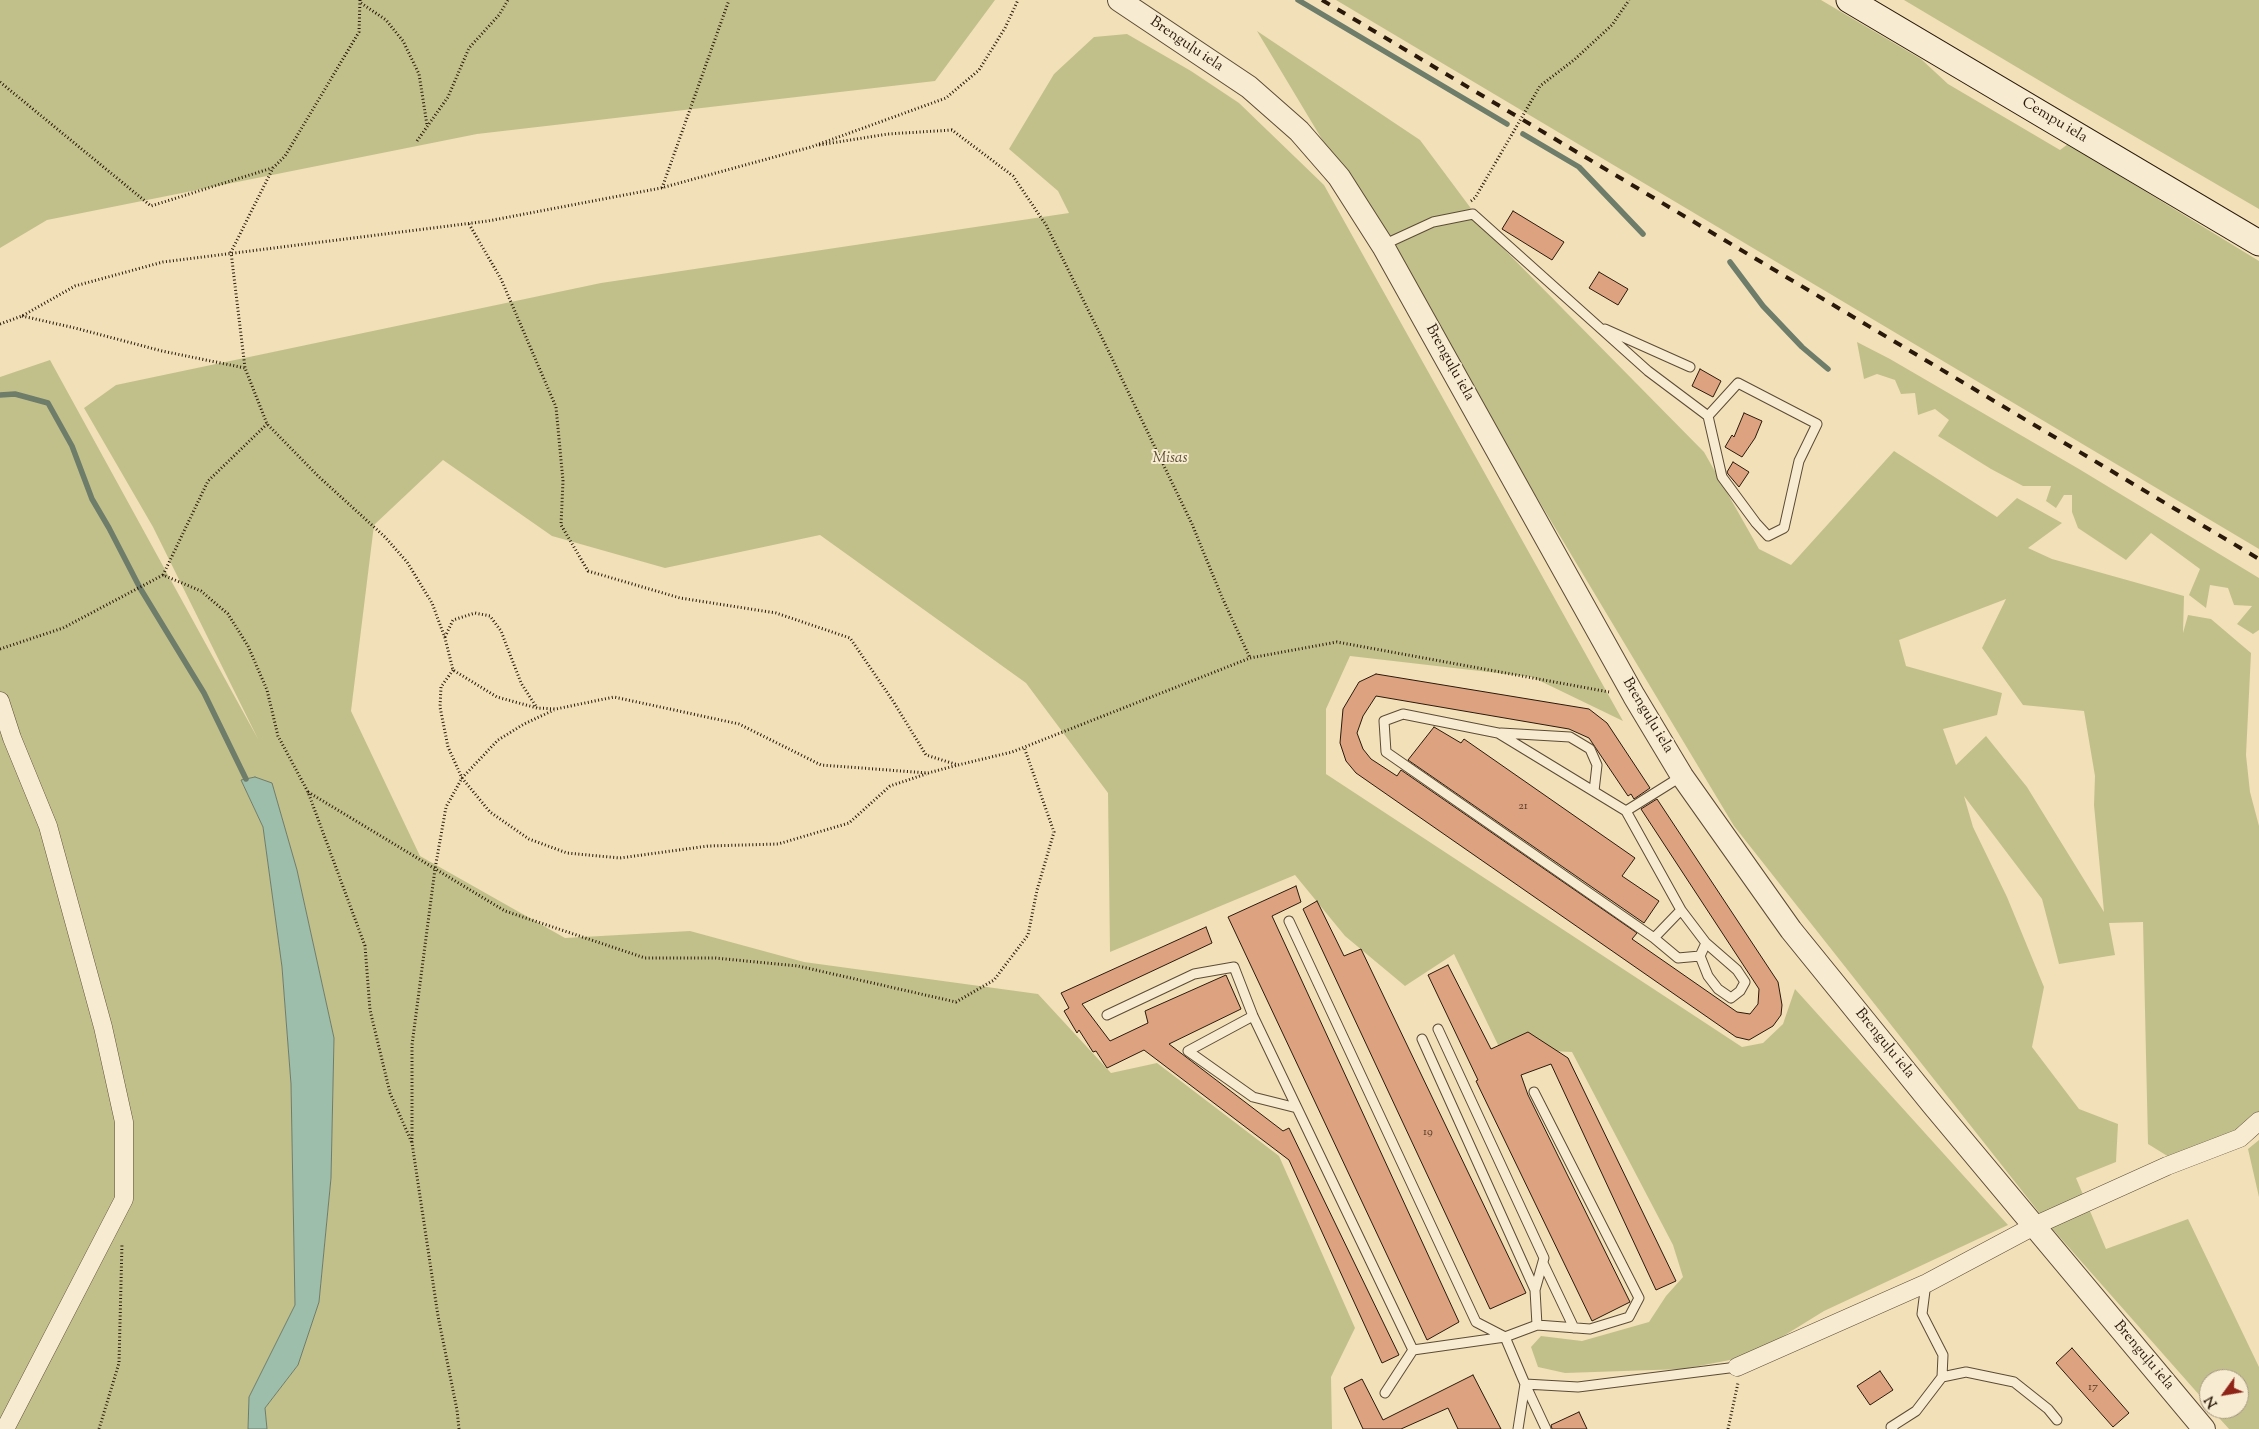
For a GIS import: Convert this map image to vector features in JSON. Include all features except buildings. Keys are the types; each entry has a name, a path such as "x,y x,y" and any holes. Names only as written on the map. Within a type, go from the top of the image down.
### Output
{"main road":[{"name":"Cempu iela","path":"1849,0 2259,243"}],"street":[{"name":"Brenguļu iela","path":"1119,0 1249,87 1299,131 1339,177 1383,246 1634,696 1682,776 1791,930 2034,1226 2204,1429"},
{"path":"0,701 12,738 48,826 103,1027 124,1122 124,1199 5,1429"},
{"path":"1736,1367 1926,1283 2034,1226 2167,1166 2240,1138 2259,1121"}],"lane":[{"path":"1383,246 1433,222 1473,214 1648,372 1708,416 1722,477 1756,524 1768,536 1784,528 1800,461 1817,424 1738,383 1708,416"},
{"path":"1598,326 1690,366"},
{"path":"1594,791 1597,765 1590,749 1570,738 1498,733 1403,714 1384,721 1386,752 1654,938 1678,958 1700,956"},
{"path":"1498,733 1626,811 1681,910 1706,944 1737,970 1745,982 1740,991 1732,998 1718,989 1708,976 1700,956 1706,944"},
{"path":"1626,811 1682,776"},
{"path":"1654,938 1681,910"},
{"path":"1289,921 1476,1322 1505,1337 1546,1429"},
{"path":"1107,1015 1194,974 1234,967 1253,1016 1413,1350"},
{"path":"1253,1016 1188,1051 1253,1097 1297,1108"},
{"path":"1438,1029 1544,1258 1535,1290"},
{"path":"1422,1039 1535,1290 1538,1326"},
{"path":"1385,1393 1413,1350 1505,1337 1538,1326 1590,1329 1630,1317 1639,1298 1534,1092"},
{"path":"1543,1263 1574,1328"},
{"path":"1893,1429 1891,1427 1916,1410 1942,1376 1943,1355 1922,1314 1926,1283"},
{"path":"1525,1384 1578,1387 1736,1367"},
{"path":"1942,1376 1966,1372 2014,1382 2048,1409 2057,1420"},
{"path":"1518,1429 1525,1384"}],"path":[{"path":"417,141 448,97 470,48 499,15 508,0"},
{"path":"662,188 729,0"},
{"path":"0,324 22,316 75,286 163,262 231,252 469,224 662,188 811,147 946,98 980,70 1005,28 1018,0"},
{"path":"1449,218 1476,198 1540,86 1574,60 1612,25 1628,0"},
{"path":"360,2 386,20 403,41 419,74 427,126"},
{"path":"360,2 359,32 326,92 285,156 273,168 231,252 244,368 267,424 318,476 386,537 407,562 432,603 445,638 453,670 497,698 537,708 556,709"},
{"path":"0,82 151,206 273,168"},
{"path":"811,147 888,134 952,130 1012,176 1046,225 1192,524 1250,658"},
{"path":"469,224 501,280 556,407 562,481 561,525 588,571 680,598 776,613 850,638 893,701 926,755 958,765"},
{"path":"22,316 162,351 244,368"},
{"path":"0,649 63,628 163,575 208,482 267,424"},
{"path":"163,575 201,591 228,614 248,646 267,690 278,736 308,792 365,946 370,1010 390,1093 412,1143"},
{"path":"445,638 452,620 475,613 490,616 501,631 521,683 537,708"},
{"path":"453,670 442,687 440,707 448,747 462,778 490,812 529,838 567,853 620,858 708,846 778,844 849,823 890,786 928,773 1024,747 1250,658 1337,642 1634,696"},
{"path":"459,1429 457,1410 438,1316 412,1143 412,1045 435,869 446,807 462,778 498,740 524,724 556,709 614,697 739,724 821,765 928,773"},
{"path":"308,792 505,911 645,958 715,958 798,966 956,1002 994,980 1028,935 1037,890 1054,832 1024,747"},
{"path":"99,1429 119,1363 122,1237"},
{"path":"1728,1429 1738,1384 1736,1367"}],"green space":[{"path":"0,0 995,0 935,81 477,134 47,220 0,248"},
{"path":"1336,0 1821,0 1921,59 1948,84 2060,150 2068,144 2259,261 2259,549"},
{"path":"1904,0 2259,0 2259,209 2072,100"},
{"path":"1257,31 1420,140 1493,238 1704,452 1759,549 1791,565 1894,451 1997,517 2017,498 2062,523 2028,548 2052,559 2184,596 2183,633 2188,615 2211,619 2251,653 2246,755 2250,792 2259,826 2259,1118 2244,1129 2169,1157 2148,1144 2143,922 2109,923 2115,955 2059,964 2042,899 1964,796 1973,827 2007,897 2044,987 2032,1047 2079,1109 2118,1124 2116,1162 2076,1178 2106,1249 2188,1219 2259,1367 2259,1429 2229,1429 2220,1419 2249,1419 2249,1369 2199,1369 2199,1395 2049,1225 1734,826","holes":["2006,599 1982,648 2023,705 2084,711 2095,776 2094,805 2104,912 2027,787 1986,736 1956,765 1943,729 1997,715 2002,693 1906,666 1899,640"]},
{"name":"Misas","path":"1127,34 1191,71 1239,103 1324,185 1623,721 1532,677 1350,656 1326,709 1326,774 1742,1047 1763,1043 1783,1024 1795,989 2008,1225 1824,1311 1751,1356 1683,1369 1565,1373 1538,1367 1531,1347 1541,1336 1582,1341 1649,1322 1666,1296 1683,1277 1673,1245 1572,1052 1500,1049 1454,954 1405,986 1345,936 1295,875 1110,952 1108,793 1026,683 820,535 665,568 552,536 443,460 374,525 351,711 420,856 565,938 690,931 804,962 1038,994 1111,1073 1157,1063 1279,1156 1355,1328 1331,1377 1332,1429 267,1429 265,1408 298,1365 319,1302 331,1178 334,1038 297,870 272,784 255,777 241,780 263,827 282,967 291,1084 295,1305 249,1397 248,1429 0,1429 0,377 50,360 258,739 153,527 84,408 116,385 601,283 1069,213 1058,191 1009,149 1054,74 1094,37"},
{"path":"1857,342 1890,359 2079,469 2259,578 2259,630 2253,634 2237,624 2252,606 2234,605 2228,588 2210,585 2206,608 2189,595 2200,569 2151,533 2126,560 2078,528 2072,512 2072,495 2064,495 2056,508 2046,501 2051,486 2023,486 1991,469 1938,436 1949,420 1935,409 1918,415 1915,393 1901,394 1895,380 1877,374 1864,379"},
{"path":"2259,1140 2259,1197 2248,1149"}],"shaded area":[{"path":"255,777 272,783 297,870 334,1038 331,1178 319,1302 298,1365 265,1408 267,1429 248,1429 249,1397 295,1305 291,1084 282,967 263,827 241,780"}],"waterway":[{"path":"1298,0 1507,124"},
{"path":"1523,134 1579,167 1643,234"},
{"path":"1730,262 1763,306 1802,347 1828,369"},
{"path":"0,395 15,394 48,403 72,446 92,499 140,588 204,693 246,779"}],"railway":[{"path":"1322,0 2259,559"}]}
